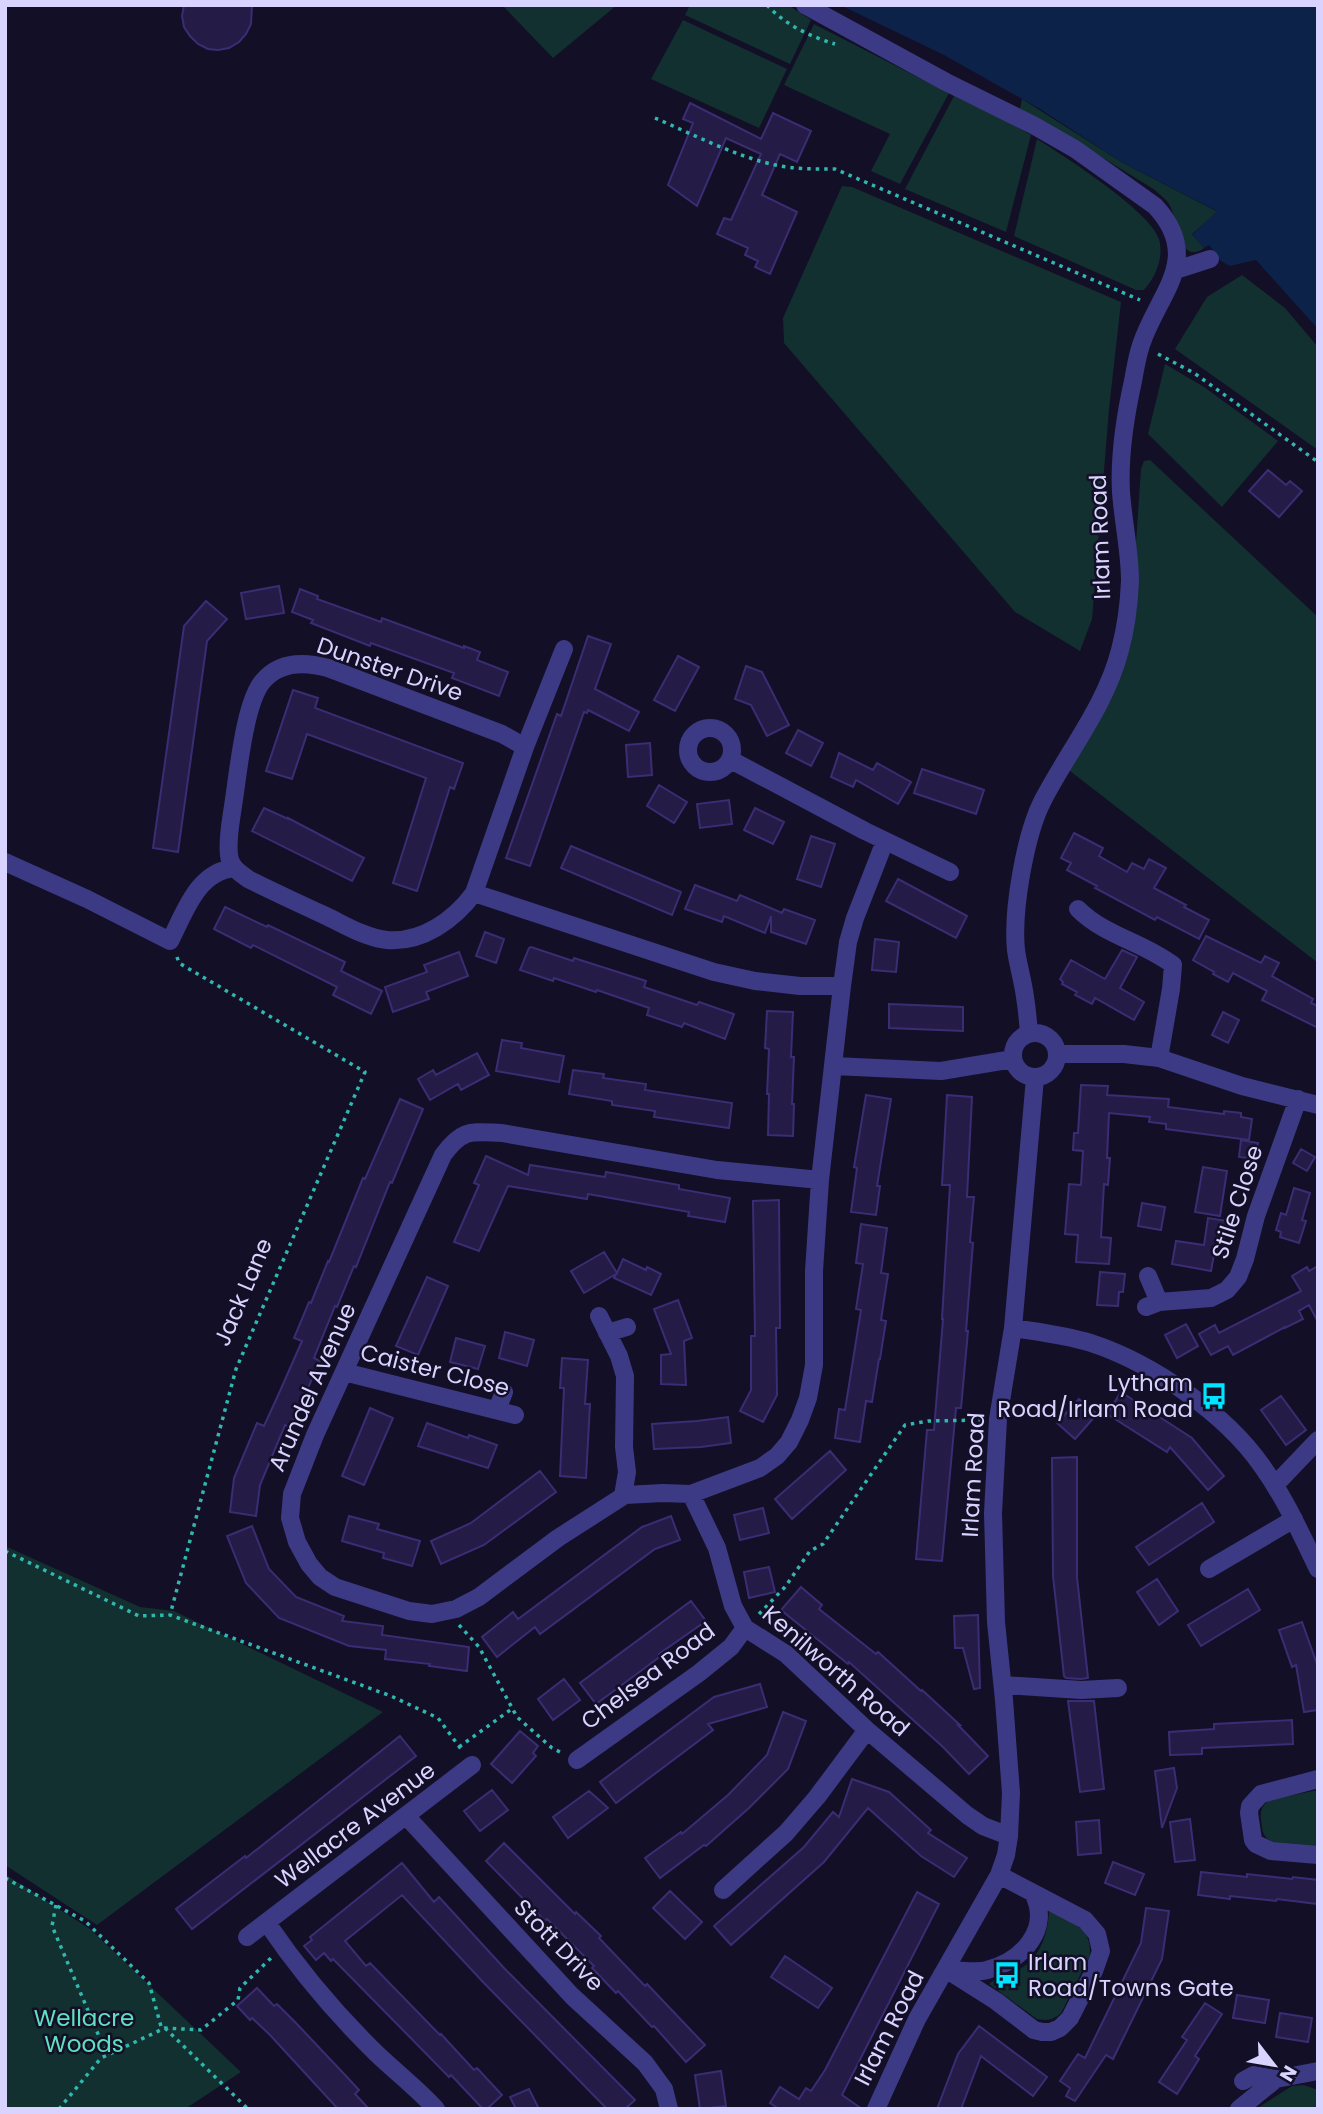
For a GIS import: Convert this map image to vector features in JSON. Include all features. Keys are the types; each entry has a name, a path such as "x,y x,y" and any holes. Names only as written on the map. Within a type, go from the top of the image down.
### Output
{"street":[{"path":"805,5 946,82 1033,125 1108,171 1155,206 1164,216 1175,236 1178,253 1175,270 1210,259"},
{"name":"Irlam Road","path":"1029,1033 1016,949 1016,912 1022,874 1034,822 1053,782 1095,714 1120,651 1130,581 1121,489 1124,435 1141,345 1175,270"},
{"path":"5,862 86,898 170,941 200,884 221,870 233,868 248,879 357,931 386,940 406,939 430,931 455,914 474,893 525,747 564,649"},
{"name":"Dunster Drive","path":"233,868 229,855 230,832 242,743 254,701 263,681 276,671 293,664 310,663 328,668 502,734 525,747"},
{"path":"731,760 885,841 941,861"},
{"name":"Arundel Avenue","path":"820,1180 717,1170 502,1133 475,1132 461,1135 443,1155 315,1435 292,1494 290,1518 297,1542 309,1564 320,1577 335,1587 409,1612 432,1614 456,1609 479,1598 558,1538 623,1496 641,1493 691,1494 760,1468 789,1442 808,1398 814,1365 814,1271 820,1180 848,942 885,841"},
{"path":"474,893 714,972 755,981 800,986 842,986"},
{"path":"1078,909 1097,925 1160,955 1173,965 1159,1058"},
{"path":"1029,1033 1048,1037 1057,1054 1053,1068 1048,1073 1035,1077 1023,1074 1014,1065 1013,1059 1014,1046 1029,1033"},
{"path":"1057,1054 1124,1054 1159,1058 1242,1086 1318,1105"},
{"path":"834,1066 941,1071 1013,1059"},
{"name":"Irlam Road","path":"876,2109 917,2019 999,1875 1009,1836 1011,1793 996,1622 993,1513 998,1419 1013,1328 1035,1077"},
{"name":"Stile Close","path":"1148,1276 1152,1305 1211,1298 1227,1290 1238,1277 1245,1259 1256,1216 1298,1099"},
{"path":"599,1316 619,1356 625,1376 624,1447 627,1472 623,1496"},
{"path":"607,1333 627,1327"},
{"path":"1013,1328 1091,1343 1124,1356 1166,1380 1208,1409 1238,1437 1261,1464 1294,1519 1318,1569"},
{"name":"Caister Close","path":"344,1372 515,1415"},
{"path":"497,1410 504,1392"},
{"path":"1275,1485 1318,1440"},
{"name":"Kenilworth Road","path":"691,1494 717,1548 733,1606 745,1628 786,1654 867,1730 967,1815 983,1826 1009,1836"},
{"path":"1209,1569 1294,1519"},
{"name":"Chelsea Road","path":"577,1760 699,1673 731,1647 745,1628"},
{"path":"1003,1685 1082,1690 1118,1688"},
{"path":"723,1890 786,1833 817,1797 867,1730"},
{"name":"Wellacre Avenue","path":"247,1937 472,1765"},
{"path":"1318,1779 1261,1794 1250,1806 1249,1813 1256,1844 1271,1851 1318,1855"},
{"name":"Stott Drive","path":"407,1817 572,1996 645,2063 664,2089 669,2109"},
{"name":"Irlam Road","path":"947,1970 996,2001 1034,2030 1051,2032 1060,2028 1070,2018 1101,1951 1097,1934 1085,1920 999,1875"},
{"path":"947,1970 986,1971 1019,1954 1036,1934 1039,1905 1033,1893"},
{"path":"267,1923 327,2002 436,2109"},
{"path":"1243,2081 1254,2075 1276,2079 1318,2071"},
{"path":"1240,2109 1276,2079"}],"path":[{"path":"656,118 766,162 795,168 835,169 1158,307"},
{"path":"1141,345 1194,373 1318,462"},
{"name":"Jack Lane","path":"170,941 179,963 365,1072 236,1369 170,1615"},
{"path":"745,1628 785,1587 810,1550 823,1544 905,1425 928,1421 998,1419"},
{"path":"5,1551 139,1616 170,1615 391,1696 438,1718 472,1765"},
{"path":"446,1611 479,1647 517,1717 552,1748 577,1760"},
{"path":"459,1747 513,1708"},
{"path":"5,1878 85,1921 149,1983 163,2029 248,2109"},
{"path":"56,1905 52,1926 101,2041 110,2054"},
{"path":"59,2109 101,2058 163,2029 201,2030 238,2000 240,1988 284,1948"}],"green space":[{"path":"502,5 617,5 553,58"},
{"path":"690,5 788,5 811,20 790,64 685,15"},
{"path":"683,20 787,69 759,128 651,79"},
{"path":"814,24 949,93 900,184 871,171 890,134 784,85"},
{"path":"954,96 1031,135 1006,232 905,189"},
{"path":"1022,99 1123,163 1218,212 1192,234 1204,248 1196,252 1184,247 1170,206 1155,190 1020,109"},
{"path":"1037,139 1105,185 1152,227 1159,239 1160,260 1144,290 1136,290 1014,236"},
{"path":"842,186 852,187 1121,302 1109,409 1092,619 1080,651 1015,612 784,343 783,318"},
{"path":"1242,275 1285,308 1318,347 1318,450 1175,349 1207,297"},
{"path":"1165,364 1204,387 1278,441 1222,507 1148,434"},
{"path":"1150,460 1318,617 1318,963 1061,764 1124,651 1133,587 1141,469 1144,461"},
{"path":"5,1546 140,1607 174,1611 383,1712 97,1925 5,1865"},
{"path":"1318,1790 1318,1846 1274,1843 1265,1836 1261,1814 1269,1800"},
{"name":"Wellacre Woods","path":"5,1874 90,1929 241,2072 185,2109 5,2109"},
{"path":"1049,1911 1080,1928 1085,1933 1090,1948 1089,1958 1061,2013 1053,2019 1044,2020 1037,2019 989,1984 1020,1969 1033,1958 1045,1936"},
{"path":"1304,2085 1318,2090 1318,2109 1256,2109 1292,2086"}],"water":[{"path":"840,5 1318,5 1318,329 1256,260 1230,266 1221,261 1209,245 1204,248 1192,235 1217,211 1123,163 1040,109 944,55"}],"building":[{"path":"184,5 252,5 251,24 239,42 229,48 208,49 198,44 184,27"},
{"path":"690,103 761,139 773,113 811,131 797,162 780,154 762,195 797,212 770,274 755,267 758,261 745,255 748,248 717,234 724,218 731,220 761,154 726,138 697,206 668,185 693,123 683,119"},
{"path":"1268,470 1286,485 1290,481 1302,491 1279,517 1249,491"},
{"path":"279,586 284,613 246,619 241,593"},
{"path":"300,589 318,596 317,599 381,622 382,618 480,652 477,660 508,672 499,696 452,678 454,673 371,643 370,646 311,623 313,620 292,612"},
{"path":"206,601 227,619 207,641 178,852 153,848 184,626"},
{"path":"588,636 611,644 595,689 639,712 629,731 588,710 587,713 584,712 530,866 506,858 557,714 561,716"},
{"path":"678,656 699,667 675,711 654,700"},
{"path":"746,666 762,672 789,725 767,736 751,705 735,699"},
{"path":"293,690 318,698 315,708 463,763 454,789 450,787 417,891 393,883 426,778 307,734 292,779 266,771"},
{"path":"798,730 823,743 811,766 786,753"},
{"path":"650,743 652,775 628,777 626,745"},
{"path":"839,753 873,770 877,763 911,782 898,804 856,780 853,787 831,777"},
{"path":"922,769 984,790 976,814 914,793"},
{"path":"659,785 687,802 674,823 647,806"},
{"path":"729,800 732,824 700,828 697,804"},
{"path":"264,808 364,858 352,881 252,831"},
{"path":"755,808 784,822 773,844 744,830"},
{"path":"1074,833 1103,848 1099,856 1127,872 1132,863 1144,869 1149,859 1166,868 1154,888 1209,920 1199,939 1157,917 1155,920 1067,870 1071,863 1061,858"},
{"path":"811,836 835,844 821,887 797,879"},
{"path":"571,846 681,892 672,915 561,868"},
{"path":"898,879 967,916 956,938 886,901"},
{"path":"695,885 737,901 740,895 782,913 784,909 815,920 806,944 771,932 771,916 765,933 724,916 722,922 685,909"},
{"path":"225,907 345,962 341,971 382,991 371,1014 333,995 337,987 253,945 251,948 214,929"},
{"path":"485,932 504,939 496,963 476,956"},
{"path":"1206,936 1261,963 1265,956 1279,963 1272,976 1313,999 1311,1003 1318,1006 1318,1028 1262,1000 1267,991 1233,973 1228,982 1193,960"},
{"path":"875,939 899,942 896,972 872,970"},
{"path":"531,947 646,981 644,987 734,1014 725,1039 684,1023 682,1027 647,1015 649,1008 597,990 596,992 554,978 553,981 520,970"},
{"path":"1122,950 1137,957 1120,988 1144,1002 1134,1020 1095,998 1092,1004 1075,995 1077,992 1062,984 1060,979 1071,960 1105,979"},
{"path":"459,952 468,976 426,992 429,999 393,1012 385,987 427,972 424,965"},
{"path":"889,1004 963,1007 963,1031 889,1028"},
{"path":"767,1011 793,1012 793,1136 768,1135 769,1049 765,1048"},
{"path":"1223,1012 1239,1020 1228,1043 1212,1035"},
{"path":"502,1040 522,1043 521,1048 564,1056 559,1082 496,1071"},
{"path":"477,1053 489,1075 461,1090 458,1084 430,1100 418,1079 433,1070 436,1075"},
{"path":"573,1070 604,1074 603,1078 646,1084 645,1090 732,1103 729,1128 654,1117 655,1111 612,1105 612,1101 569,1094"},
{"path":"1081,1085 1108,1086 1107,1095 1169,1099 1168,1107 1224,1114 1224,1111 1241,1113 1241,1117 1252,1119 1249,1140 1166,1129 1166,1124 1149,1122 1150,1117 1109,1113 1107,1158 1110,1158 1108,1185 1104,1184 1101,1237 1111,1238 1109,1264 1076,1262 1078,1235 1065,1234 1069,1184 1081,1185 1083,1151 1073,1150 1074,1133 1078,1133"},
{"path":"866,1095 891,1099 877,1186 880,1186 876,1215 851,1212 857,1168 854,1167"},
{"path":"947,1095 972,1097 967,1197 974,1197 968,1331 961,1408 956,1408 942,1561 916,1559 927,1430 934,1430 943,1319 950,1185 942,1185"},
{"path":"400,1099 423,1109 356,1267 354,1266 337,1307 335,1306 314,1358 320,1361 290,1427 285,1425 260,1485 256,1516 230,1512 234,1478 257,1423 264,1426 302,1341 294,1338"},
{"path":"1241,1140 1258,1143 1255,1159 1239,1157"},
{"path":"1301,1149 1315,1157 1307,1171 1293,1163"},
{"path":"486,1156 528,1175 530,1165 605,1177 606,1172 679,1185 679,1189 730,1198 725,1222 688,1216 689,1212 588,1194 587,1199 508,1186 479,1251 454,1242 479,1185 474,1183"},
{"path":"1203,1167 1227,1171 1220,1216 1195,1212"},
{"path":"1294,1188 1310,1193 1302,1220 1306,1221 1299,1243 1280,1237 1281,1232 1276,1230 1281,1213 1286,1215"},
{"path":"779,1200 780,1328 776,1328 777,1395 763,1422 740,1411 751,1390 751,1336 755,1336 753,1201"},
{"path":"1142,1203 1165,1207 1161,1230 1138,1226"},
{"path":"1208,1218 1227,1221 1224,1238 1220,1237 1211,1271 1172,1264 1176,1241 1204,1245"},
{"path":"861,1224 887,1228 881,1273 888,1274 881,1320 886,1321 880,1359 872,1402 866,1401 860,1442 835,1438 839,1409 845,1410 861,1310 856,1309 863,1264 856,1263"},
{"path":"604,1252 617,1273 623,1259 661,1274 651,1295 614,1278 616,1274 584,1293 571,1271"},
{"path":"1318,1266 1318,1322 1309,1305 1299,1311 1303,1319 1233,1355 1228,1346 1211,1355 1199,1334 1215,1325 1219,1333 1301,1291 1292,1276 1307,1267 1309,1271"},
{"path":"1100,1272 1125,1274 1118,1306 1097,1305"},
{"path":"427,1277 448,1286 418,1355 396,1346"},
{"path":"678,1300 692,1338 684,1341 686,1385 661,1384 661,1355 671,1354 654,1309"},
{"path":"1186,1324 1198,1346 1177,1358 1165,1335"},
{"path":"505,1332 534,1340 527,1366 499,1358"},
{"path":"456,1338 485,1346 478,1369 450,1362"},
{"path":"562,1358 588,1360 585,1404 590,1404 586,1478 560,1476 564,1388 560,1388"},
{"path":"1121,1392 1192,1438 1224,1476 1208,1490 1170,1447 1167,1452 1107,1414"},
{"path":"1281,1396 1306,1430 1286,1445 1261,1410"},
{"path":"1079,1399 1097,1414 1075,1439 1057,1423"},
{"path":"370,1408 393,1418 364,1485 342,1476"},
{"path":"728,1417 731,1443 654,1449 652,1424"},
{"path":"427,1423 497,1445 488,1468 418,1446"},
{"path":"830,1451 846,1470 792,1519 775,1499"},
{"path":"1077,1457 1077,1577 1088,1678 1081,1679 1064,1676 1053,1576 1052,1458"},
{"path":"540,1471 556,1492 484,1545 441,1564 431,1541 471,1523"},
{"path":"1202,1503 1214,1522 1149,1565 1136,1547"},
{"path":"763,1508 769,1533 740,1540 734,1515"},
{"path":"349,1516 379,1524 377,1529 420,1541 412,1566 383,1558 384,1553 342,1541"},
{"path":"671,1516 680,1540 655,1549 540,1634 535,1627 497,1657 482,1637 513,1612 518,1619 642,1527"},
{"path":"252,1526 269,1569 296,1597 344,1616 342,1621 383,1626 382,1635 469,1647 467,1671 385,1659 386,1650 349,1646 279,1618 246,1583 227,1536"},
{"path":"769,1567 775,1592 749,1598 744,1572"},
{"path":"1157,1579 1178,1611 1159,1625 1137,1592"},
{"path":"801,1587 822,1605 819,1609 876,1654 878,1652 922,1690 960,1725 988,1756 969,1774 849,1662 848,1664 781,1610"},
{"path":"1248,1589 1260,1610 1201,1646 1188,1625"},
{"path":"691,1601 706,1621 596,1704 580,1683"},
{"path":"978,1615 980,1688 974,1689 963,1648 955,1648 954,1616"},
{"path":"1302,1622 1318,1667 1318,1710 1304,1712 1296,1665 1292,1667 1279,1630"},
{"path":"564,1679 580,1700 553,1720 538,1699"},
{"path":"760,1684 767,1707 708,1724 713,1730 616,1803 600,1782 714,1697"},
{"path":"1068,1701 1094,1701 1104,1789 1080,1792"},
{"path":"783,1712 806,1721 788,1769 706,1846 660,1878 645,1858 681,1832 682,1834 728,1795 767,1755"},
{"path":"1292,1720 1293,1744 1202,1748 1202,1754 1170,1755 1169,1732 1214,1729 1214,1724"},
{"path":"520,1731 538,1746 533,1753 536,1756 512,1783 491,1764"},
{"path":"400,1736 416,1756 192,1929 176,1909 245,1856 246,1858"},
{"path":"1174,1768 1177,1788 1162,1828 1155,1771"},
{"path":"852,1779 889,1792 931,1830 928,1833 967,1858 954,1877 921,1856 868,1808 824,1862 731,1945 714,1926 804,1847 833,1812 839,1817"},
{"path":"492,1790 508,1810 480,1831 464,1811"},
{"path":"589,1791 608,1808 568,1838 553,1817"},
{"path":"1190,1819 1195,1860 1175,1862 1170,1822"},
{"path":"1099,1820 1101,1853 1078,1855 1076,1822"},
{"path":"504,1843 575,1914 576,1912 601,1936 599,1938 705,2045 686,2062 654,2026 652,2027 618,1991 616,1993 592,1968 594,1966 486,1861"},
{"path":"1113,1862 1144,1874 1135,1895 1105,1883"},
{"path":"402,1863 434,1902 439,1897 504,1968 635,2100 625,2109 607,2109 402,1895 345,1941 366,1966 370,1963 474,2070 477,2068 502,2095 487,2109 483,2109 451,2075 449,2077 333,1959 331,1961 324,1953 316,1960 304,1946 312,1940 310,1937"},
{"path":"1201,1872 1318,1880 1318,1904 1198,1895"},
{"path":"670,1891 702,1922 685,1939 653,1908"},
{"path":"917,1892 939,1904 842,2095 862,2109 779,2109 770,2103 780,2087 799,2099 806,2088 811,2091 825,2070"},
{"path":"1146,1908 1169,1911 1162,1959 1113,2059 1106,2055 1075,2101 1066,2096 1070,2088 1060,2081 1078,2054 1085,2058 1141,1943"},
{"path":"785,1956 832,1988 818,2008 771,1977"},
{"path":"257,1988 295,2022 359,2090 355,2094 369,2109 338,2109 270,2035 237,2006"},
{"path":"1237,1995 1269,2000 1265,2023 1233,2018"},
{"path":"1205,2003 1222,2014 1195,2056 1199,2059 1177,2094 1159,2082 1187,2040 1182,2037"},
{"path":"1280,2013 1312,2018 1308,2042 1276,2037"},
{"path":"979,2026 1047,2077 1033,2096 981,2056 961,2109 937,2109 958,2054"},
{"path":"721,2071 726,2106 700,2109 695,2075"},
{"path":"529,2089 539,2109 516,2109 510,2097"}],"place":[{"name":"Lytham Road/Irlam Road","path":"1214,1396"},
{"name":"Irlam Road/Towns Gate","path":"1007,1975"}]}
